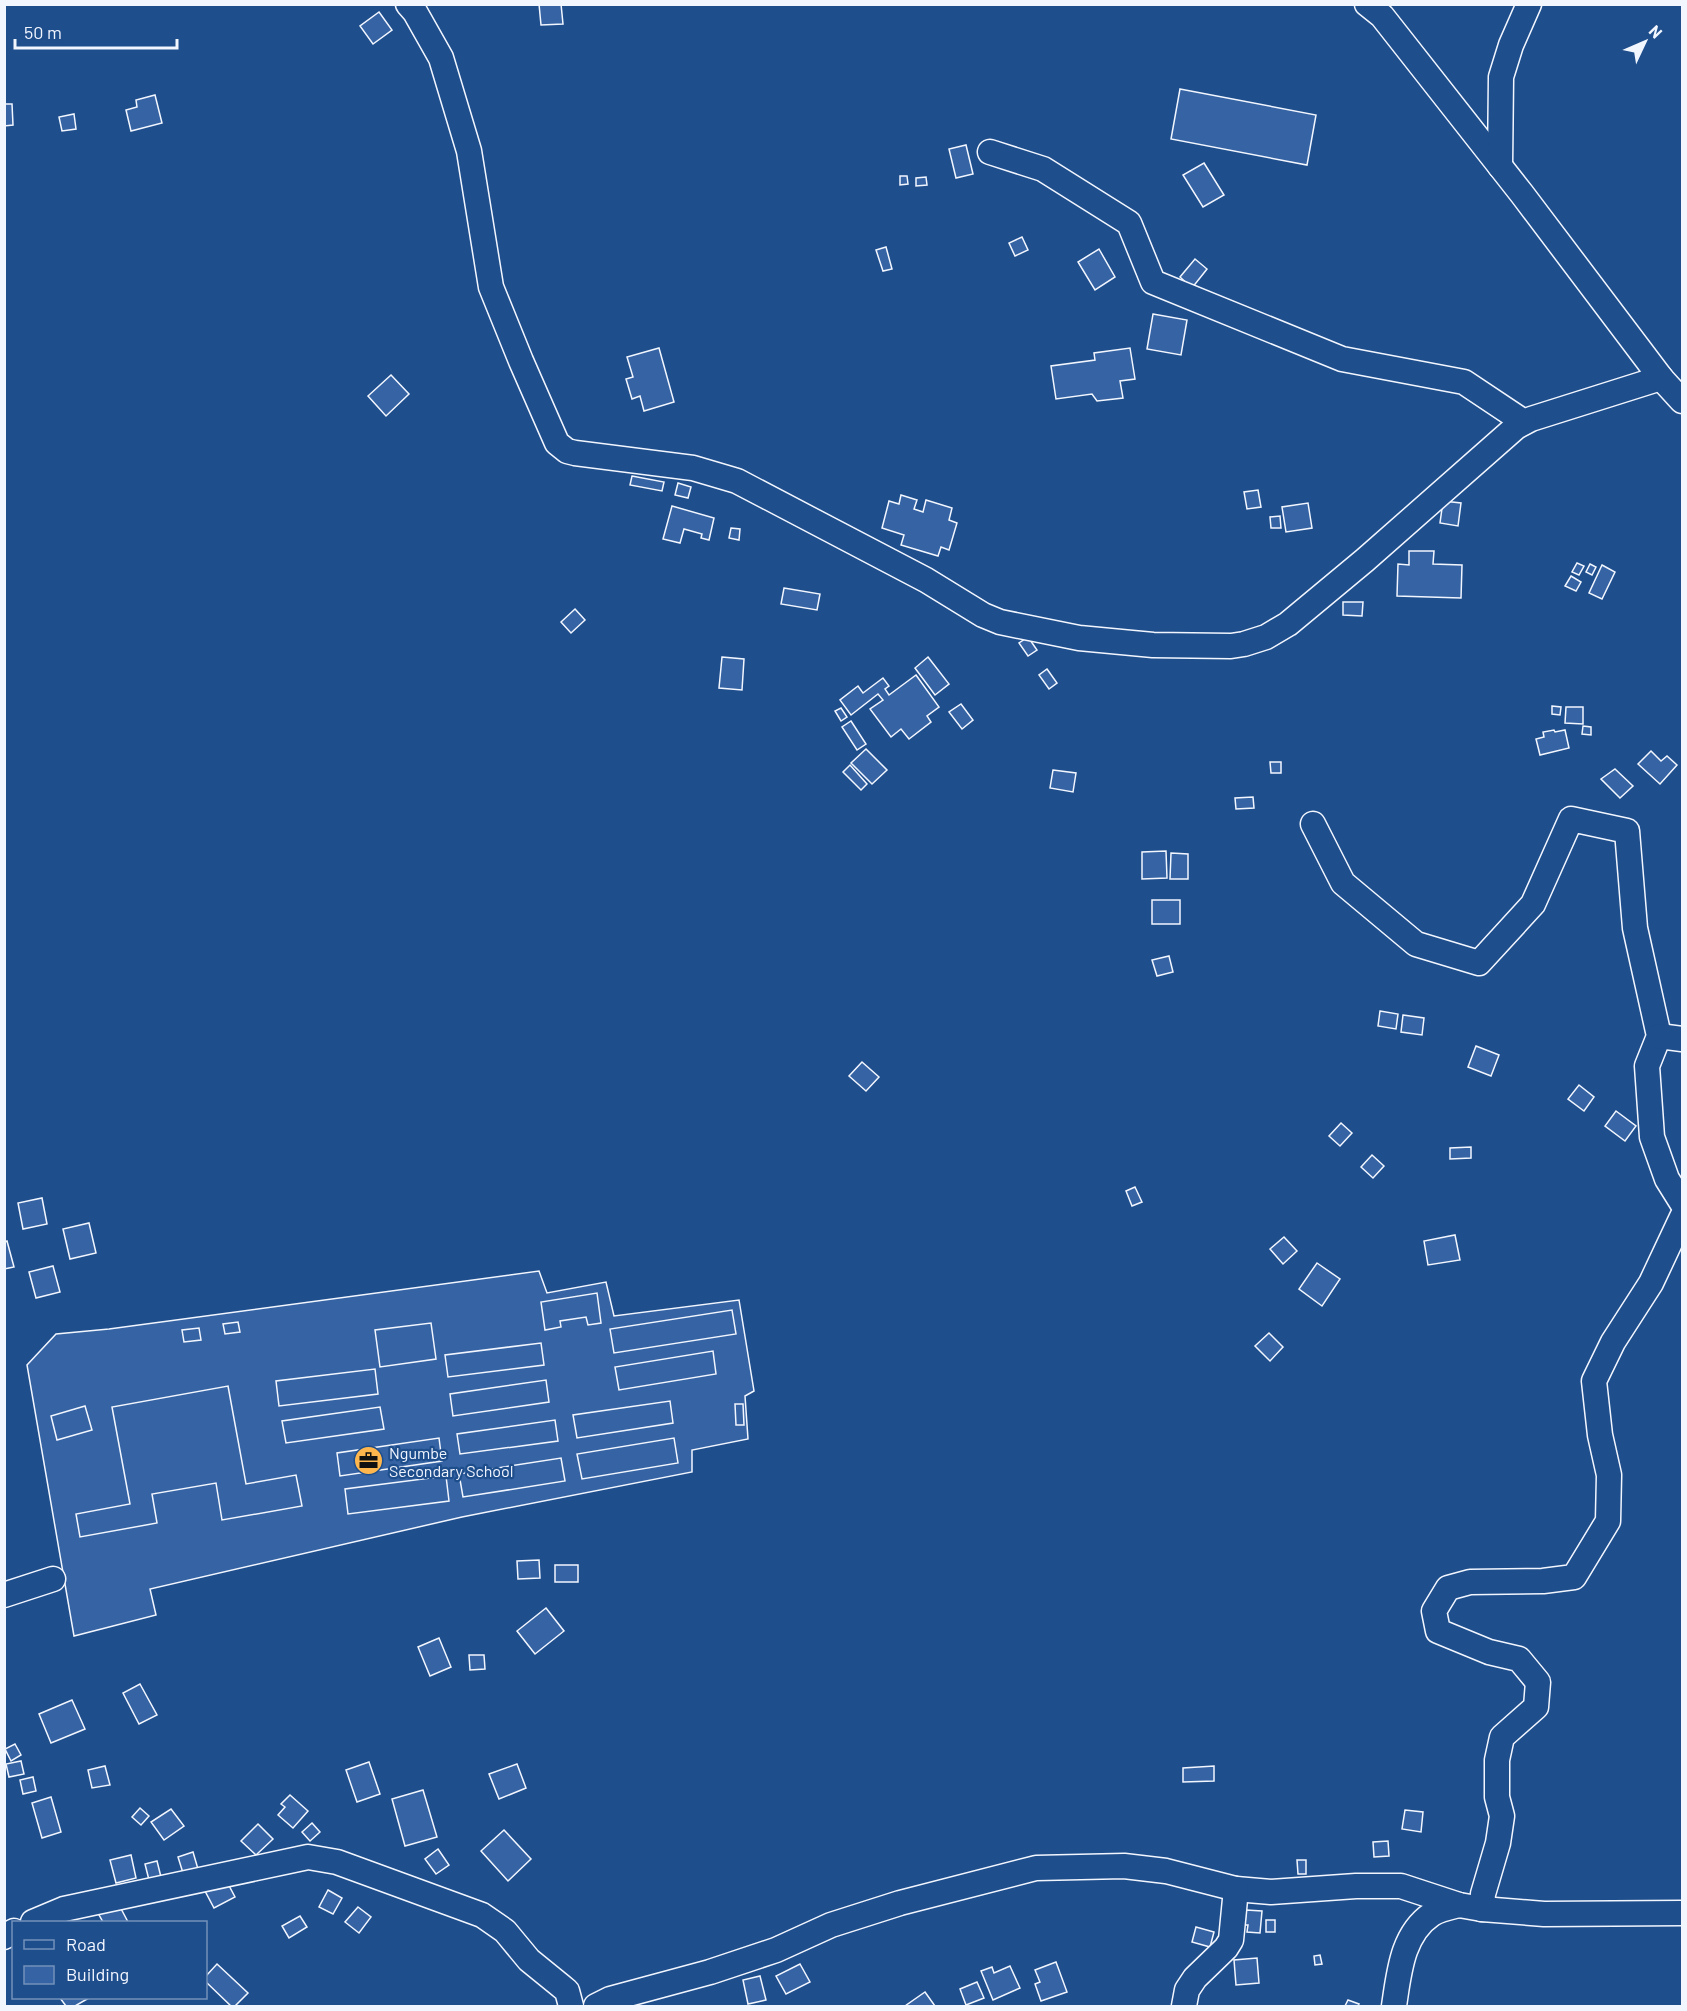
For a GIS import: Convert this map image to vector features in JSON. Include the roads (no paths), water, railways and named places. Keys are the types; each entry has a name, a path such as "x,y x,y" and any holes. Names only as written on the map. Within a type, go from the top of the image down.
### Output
{"street":[{"path":"408,4 415,12 441,58 469,151 491,287 557,443 567,451 575,453 693,468 737,481 926,580 983,615 1000,622 1079,638 1153,645 1231,646 1266,637 1288,624 1322,597 1440,492 1524,422 1660,378"},
{"path":"1367,4 1382,16 1500,166 1660,378 1683,401"},
{"path":"1500,166 1501,77 1511,45 1529,4"},
{"path":"990,152 1043,169 1129,223 1154,282 1342,359 1464,382 1524,422"},
{"path":"1313,824 1343,883 1416,944 1479,963 1533,904 1571,819 1627,831 1635,928 1671,1038 1647,1066 1652,1137 1667,1179 1683,1203"},
{"path":"1394,2007 1403,1956 1410,1938 1420,1924 1434,1912 1471,1907 1483,1894 1498,1843 1502,1816 1497,1797 1497,1760 1502,1737 1536,1707 1538,1682 1519,1659 1489,1652 1438,1631 1434,1611 1448,1588 1470,1582 1543,1581 1574,1577 1589,1554 1608,1521 1609,1475 1600,1435 1594,1381 1613,1342 1651,1283 1683,1218"},
{"path":"4,1595 53,1579"},
{"path":"37,1921 64,1909 308,1857 337,1862 482,1915 505,1931 529,1960 567,1991 571,2007"},
{"path":"596,2007 610,1999 710,1972 776,1950 831,1924 900,1903 1036,1868 1124,1866 1166,1871 1236,1889 1271,1892 1356,1886 1401,1886 1471,1907 1544,1914 1683,1913"},
{"path":"1184,2007 1187,1990 1195,1978 1226,1948 1231,1940 1236,1889"}],"place":[{"name":"Ngumbe Secondary School","path":"368,1461"}]}
